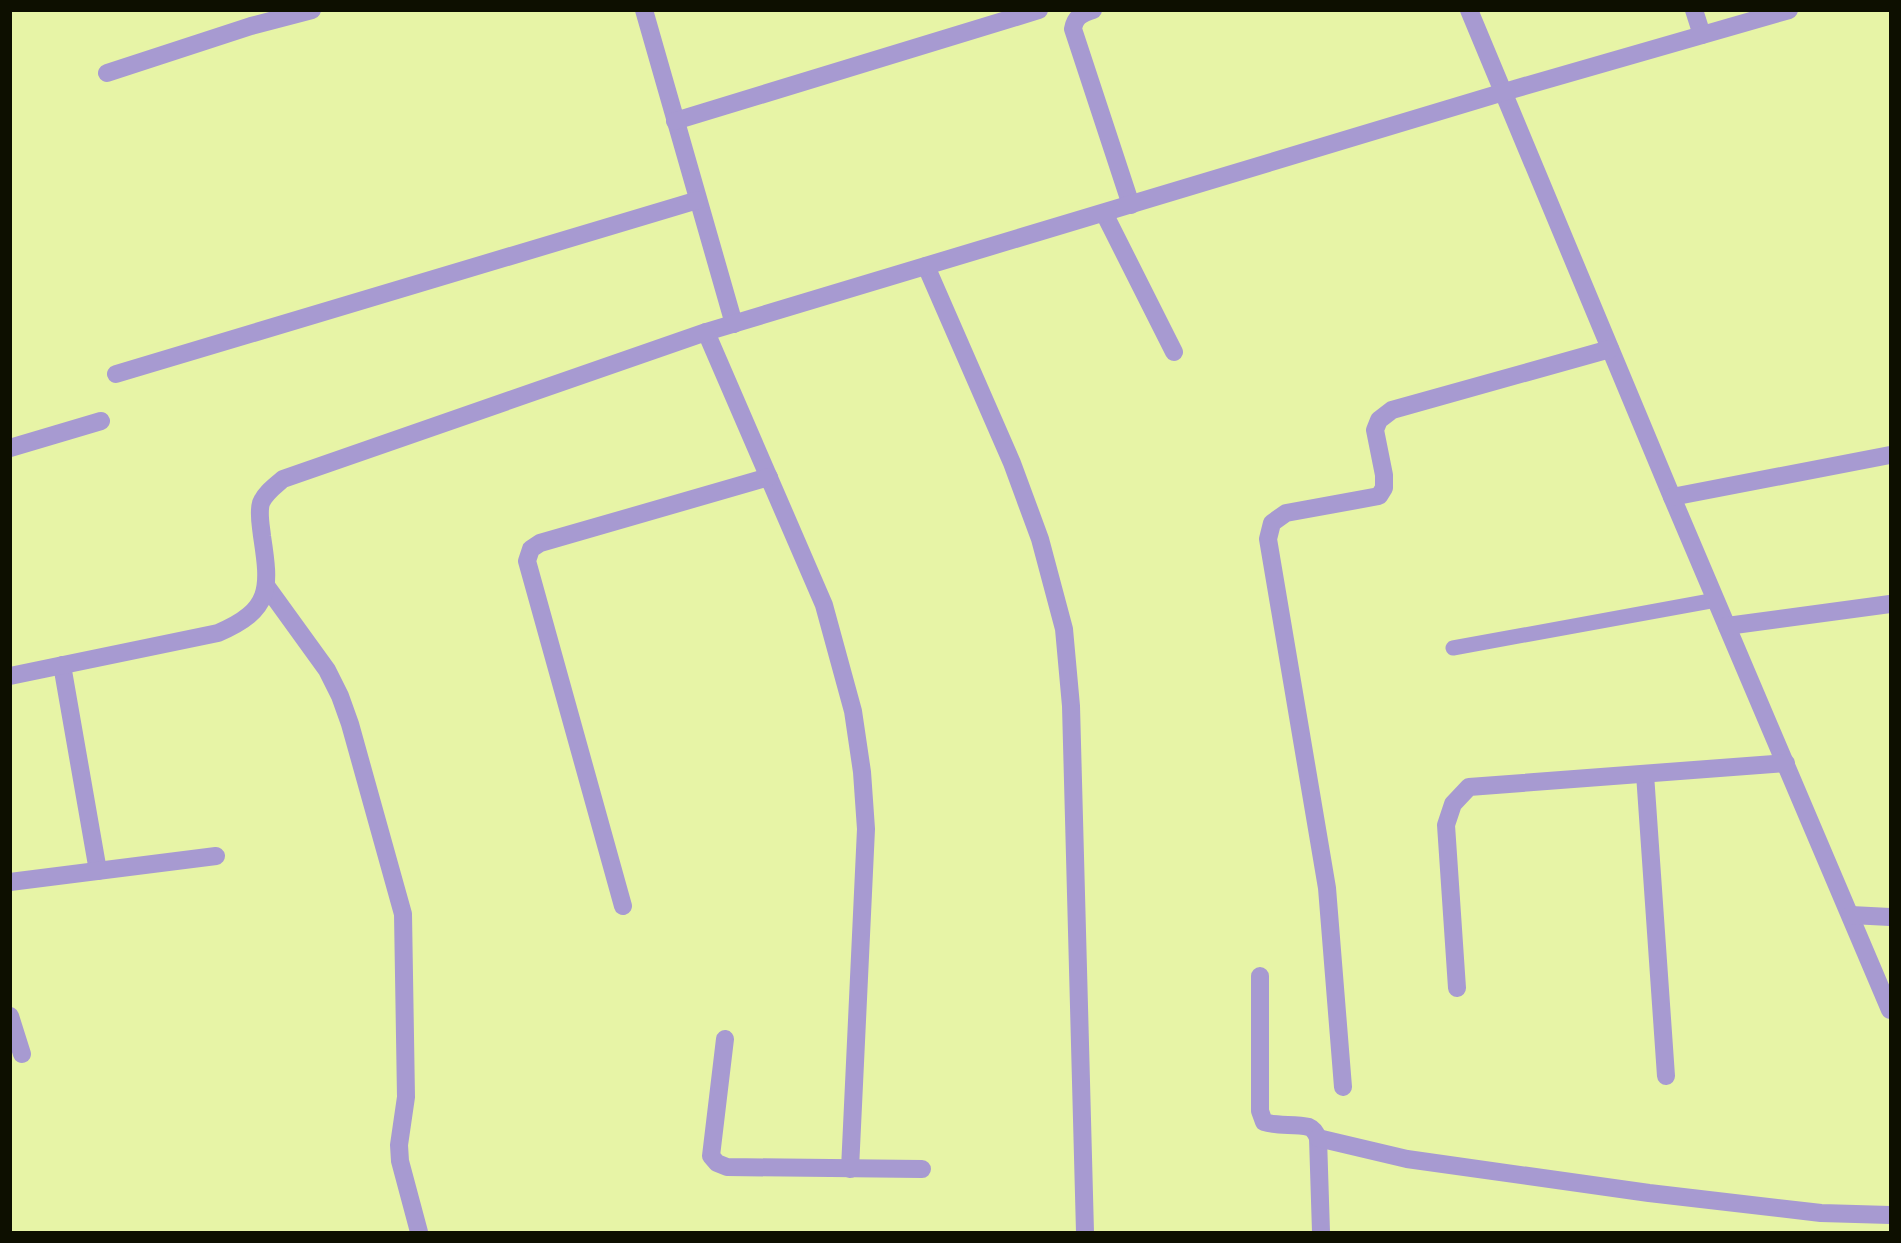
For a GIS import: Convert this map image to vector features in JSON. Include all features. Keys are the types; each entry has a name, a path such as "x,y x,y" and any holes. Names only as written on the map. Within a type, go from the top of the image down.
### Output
{"street":[{"path":"644,10 734,324"},
{"path":"675,121 1039,10"},
{"path":"1093,10 1082,14 1075,20 1073,29 1131,205"},
{"path":"1469,10 1672,497 1890,1010"},
{"path":"1694,10 1702,35"},
{"path":"10,676 218,633 249,617 258,606 267,588 268,571 260,519 261,504 267,493 283,479 706,332 1504,92 1789,10"},
{"path":"107,73 301,12"},
{"path":"116,375 698,200"},
{"path":"1104,213 1174,352"},
{"path":"926,266 1012,463 1040,539 1064,629 1071,706 1085,1233"},
{"path":"706,332 824,605 854,711 866,829 850,1169"},
{"path":"1343,1087 1327,888 1268,539 1272,523 1286,513 1379,496 1384,488 1384,475 1375,430 1379,420 1392,410 1610,349"},
{"path":"10,448 101,420"},
{"path":"1672,497 1890,455"},
{"path":"623,906 527,561 531,549 540,543 769,477"},
{"path":"267,588 327,670 340,696 403,914 406,1097 399,1145 400,1161 419,1233"},
{"path":"1727,626 1890,604"},
{"path":"62,665 98,871"},
{"path":"1457,988 1446,825 1453,804 1468,788 1786,763"},
{"path":"1645,774 1666,1076"},
{"path":"10,882 216,856"},
{"path":"1851,915 1890,917"},
{"path":"1260,976 1260,1112 1264,1122 1310,1127 1316,1131 1321,1233"},
{"path":"10,1016 22,1054"},
{"path":"725,1039 711,1156 717,1163 726,1167 922,1169"},
{"path":"1318,1138 1407,1159 1638,1191 1821,1213 1890,1215"}],"lane":[{"path":"1453,648 1716,600"}]}
